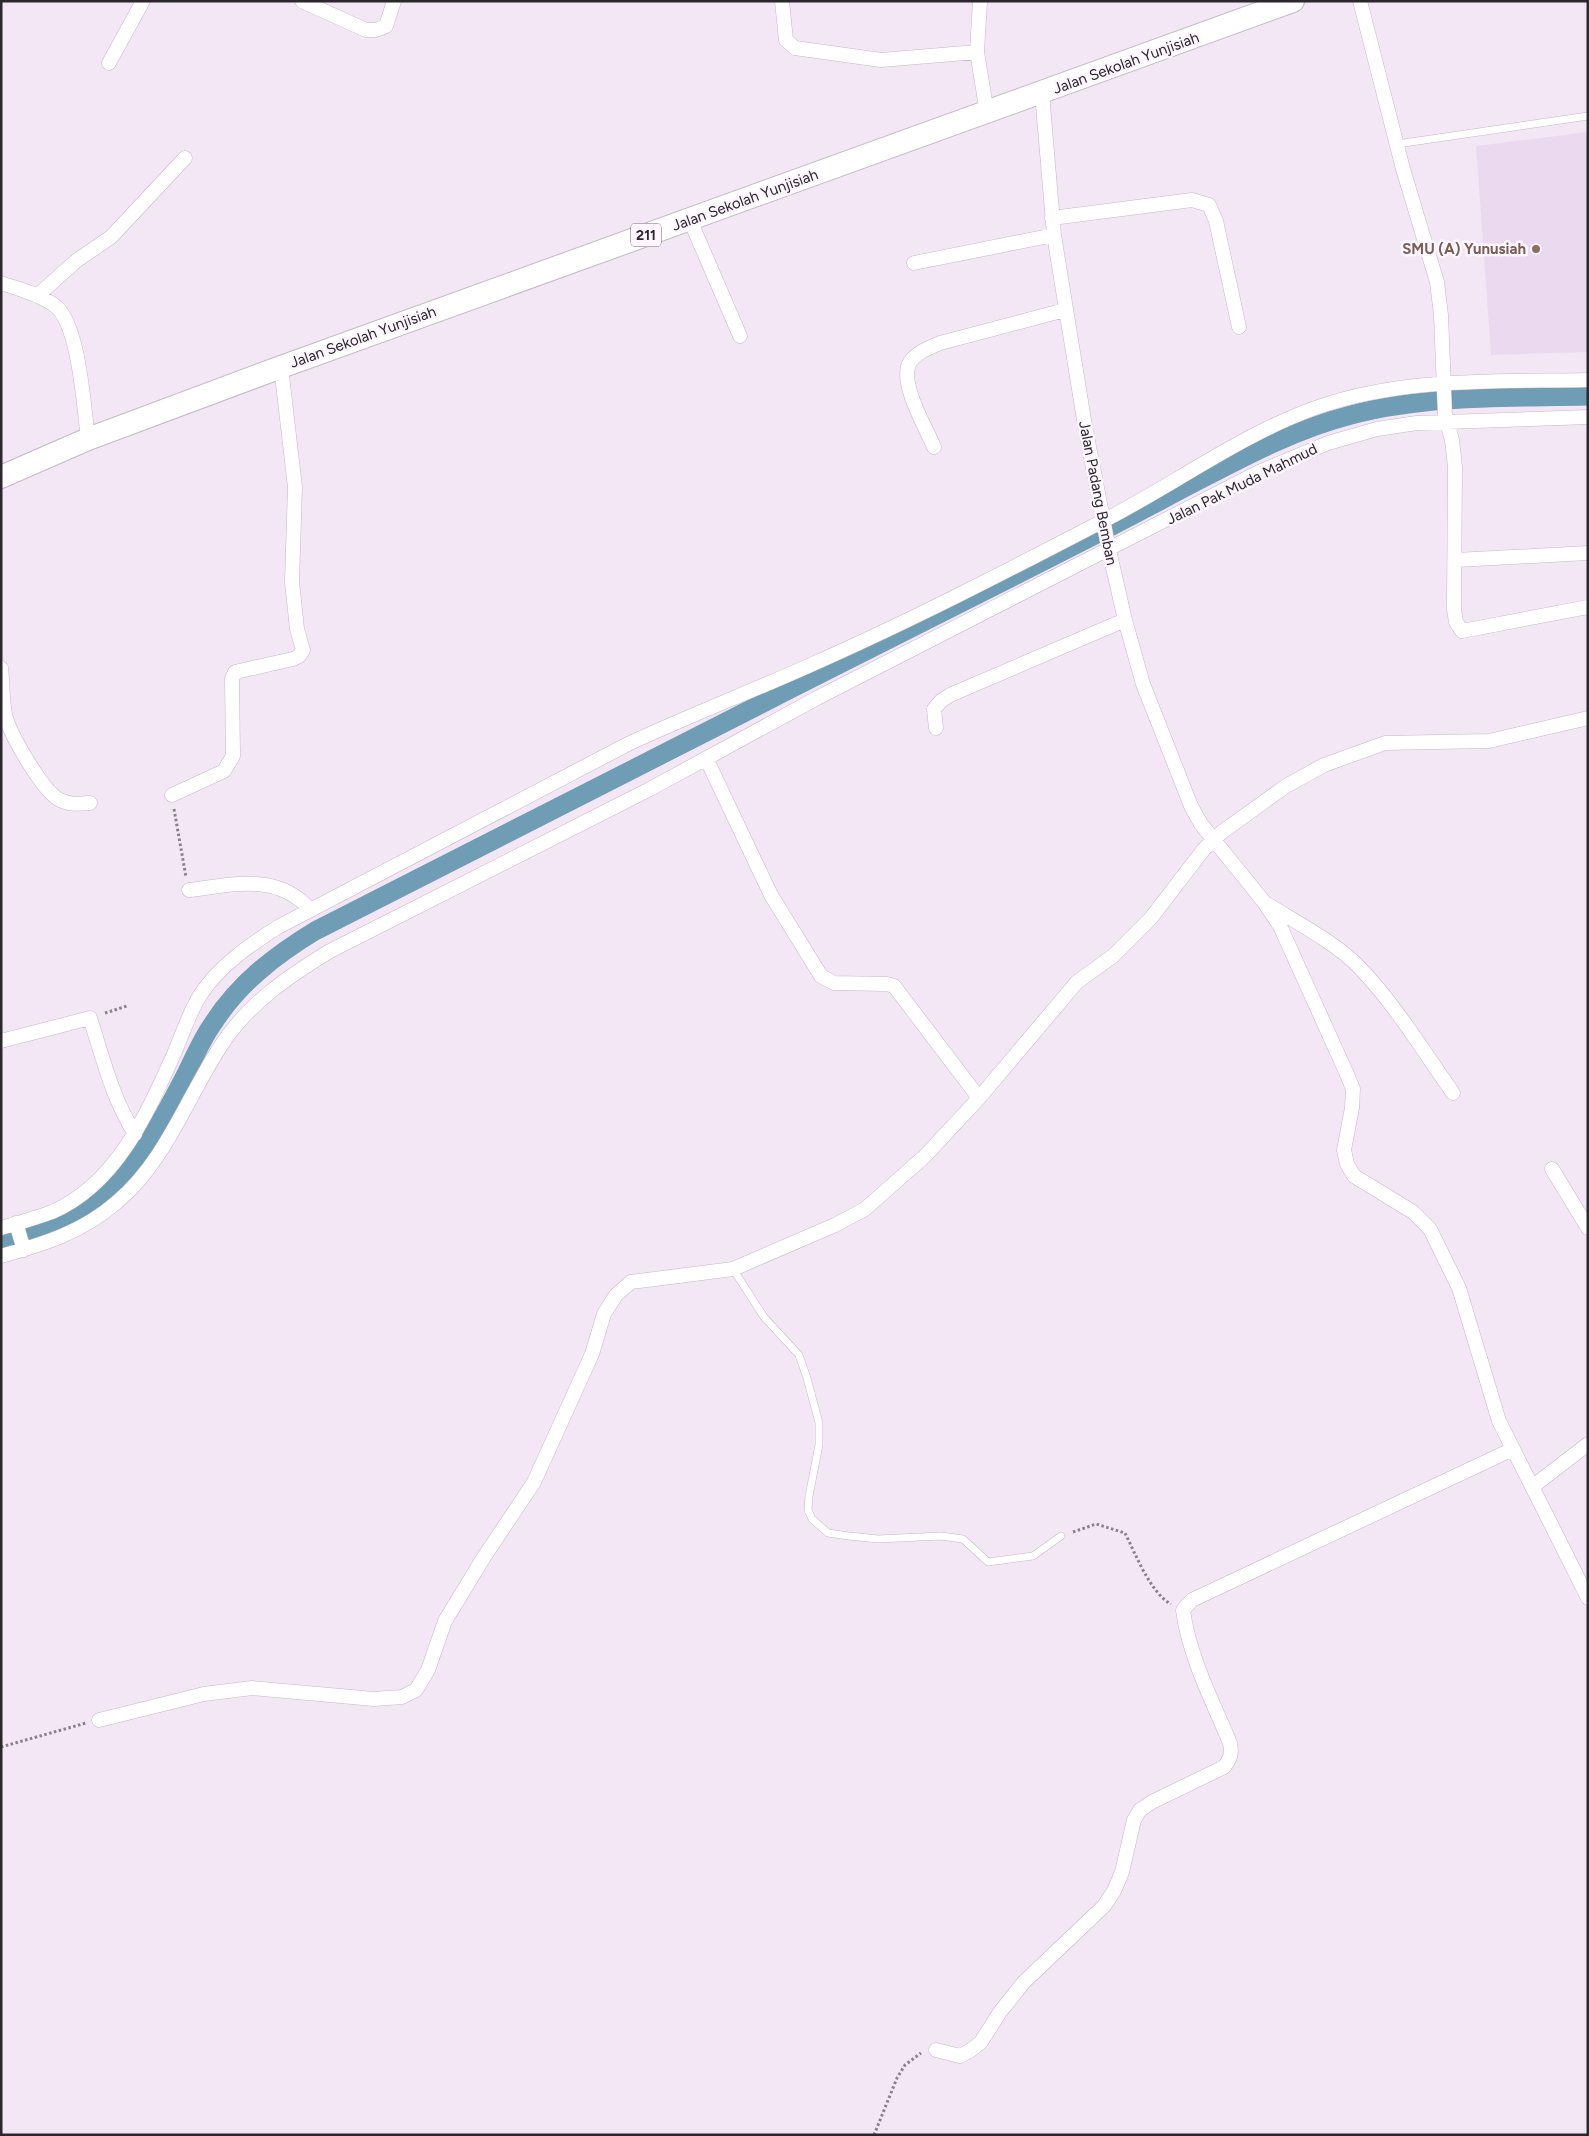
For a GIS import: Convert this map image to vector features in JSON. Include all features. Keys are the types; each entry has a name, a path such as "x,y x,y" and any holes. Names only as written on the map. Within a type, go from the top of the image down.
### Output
{"main road":[{"name":"Jalan Sekolah Yunjisiah","path":"1,477 88,439 281,367 1293,1"}],"street":[{"path":"109,63 143,1"},
{"path":"302,1 366,30 376,30 386,26 394,1"},
{"path":"782,1 786,40 795,48 880,60 977,52"},
{"path":"980,1 977,52 986,113"},
{"path":"1360,1 1396,144 1437,282 1441,314 1442,387 1455,467 1456,560 1454,609 1456,622 1462,631 1588,607"},
{"name":"Jalan Padang Bemban","path":"1042,93 1052,218 1065,310 1108,547 1125,620 1143,684 1191,806 1201,824 1264,902"},
{"path":"37,296 76,262 111,237 185,158"},
{"path":"1052,218 1192,200 1209,205 1216,221 1239,327"},
{"path":"690,220 740,336"},
{"path":"914,264 1054,235"},
{"path":"1,283 56,305 67,319 73,336 88,439"},
{"path":"934,447 909,391 906,378 910,363 921,352 940,343 1065,310"},
{"path":"172,795 224,771 233,756 232,679 235,672 293,659 303,650 298,629 292,582 295,487 281,367"},
{"path":"1,1228 17,1226 53,1211 78,1197 104,1176 135,1134 155,1096 201,994 229,962 248,946 310,910 628,744 682,719 816,663 1104,524 1238,444 1319,407 1372,393 1442,387 1588,380"},
{"name":"Jalan Pak Muda Mahmud","path":"1,1256 23,1246 77,1230 118,1202 151,1165 222,1043 262,998 293,973 330,952 558,837 817,698 1108,547 1259,472 1328,443 1377,429 1446,419 1588,417"},
{"path":"1456,560 1588,553"},
{"path":"936,728 934,709 950,695 1125,620"},
{"path":"1,668 5,714 12,732 34,771 58,800 72,804 90,802"},
{"path":"99,1720 204,1694 252,1688 374,1699 402,1697 416,1690 428,1670 445,1621 484,1557 534,1482 592,1354 604,1314 616,1295 631,1282 733,1269 835,1225 865,1209 925,1156 979,1098 1077,982 1113,956 1151,918 1204,849 1217,843 1251,810 1294,782 1324,765 1385,743 1489,742 1588,718"},
{"path":"706,758 772,896 821,976 834,983 888,984 894,986 979,1098"},
{"path":"189,890 242,884 268,884 290,892 301,899 310,910"},
{"path":"1264,902 1324,939 1358,965 1379,990 1453,1093"},
{"path":"1264,902 1280,926 1353,1089 1352,1108 1344,1150 1347,1164 1354,1176 1413,1212 1430,1229 1459,1288 1498,1421 1588,1598"},
{"path":"1,1041 90,1018 112,1091 122,1113 135,1134"},
{"path":"1552,1168 1588,1228"},
{"path":"17,1226 23,1246"},
{"path":"1532,1487 1588,1444"},
{"path":"931,2050 960,2056 976,2046 1024,1982 1104,1906 1114,1891 1122,1872 1134,1820 1140,1810 1152,1802 1224,1767 1230,1760 1232,1753 1230,1743 1204,1681 1184,1623 1183,1610 1192,1600 1513,1449"}],"lane":[{"path":"1396,144 1588,116"},
{"path":"733,1269 764,1317 799,1355 819,1423 819,1445 811,1480 808,1510 812,1519 828,1533 878,1540 941,1536 963,1539 988,1562 1034,1556 1061,1536"}],"path":[{"path":"172,795 189,890"},
{"path":"90,1018 126,1006"},
{"path":"1061,1536 1096,1524 1125,1533 1154,1587 1164,1601 1183,1610"},
{"path":"1,1747 99,1720"},
{"path":"874,2135 897,2078 905,2065 931,2050"}],"shaded area":[{"name":"SMU (A) Yunusiah","path":"1588,132 1588,352 1491,355 1476,146"}],"waterway":[{"path":"1,1240 35,1232 67,1220 107,1191 138,1156 164,1116 205,1036 222,1010 258,972 285,950 315,931 1286,437 1351,415 1409,404 1468,399 1588,396"}],"place":[{"name":"SMU (A) Yunusiah","path":"1536,249"}]}
